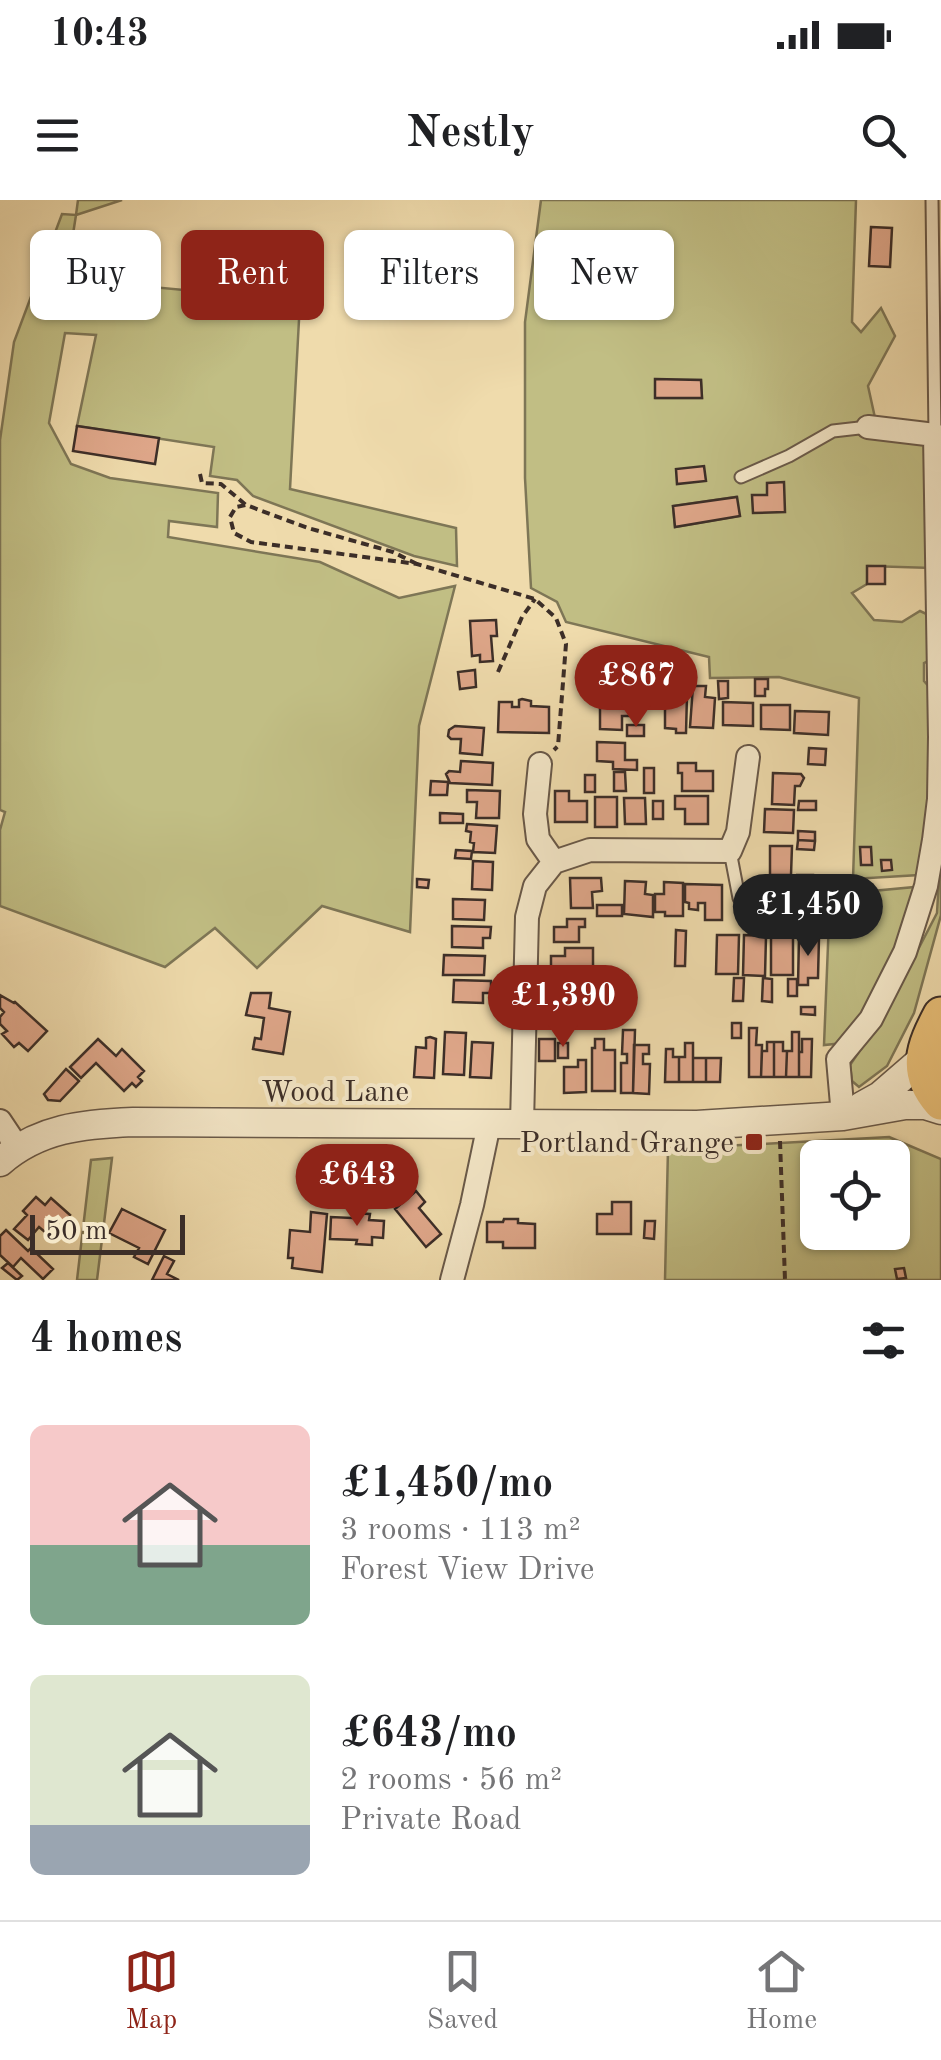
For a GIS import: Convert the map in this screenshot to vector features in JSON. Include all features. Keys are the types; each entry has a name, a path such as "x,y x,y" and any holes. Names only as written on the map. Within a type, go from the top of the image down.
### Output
{"main road":[{"path":"941,1016 929,1036 924,1058 927,1080 941,1106"}],"street":[{"path":"868,427 935,434 940,799 926,886 906,952 870,1020 838,1059 843,1116 880,1096 924,1058"},
{"path":"522,1124 527,917 535,886 554,862 590,850 734,842 748,757"},
{"path":"540,764 535,814 538,839 554,862"},
{"name":"Wood Lane","path":"8,1155 56,1130 90,1124 660,1125 780,1121 843,1116 905,1105 941,1106"},
{"path":"0,1121 10,1136 8,1155"},
{"path":"452,1280 489,1124"}],"lane":[{"path":"932,200 935,434"},
{"path":"742,477 833,431 868,427"},
{"path":"734,842 739,898 749,912 793,915 818,925"}],"path":[{"path":"200,474 202,483 222,484 246,505 308,528 394,552 417,564"},
{"path":"246,505 236,507 230,517 234,533 251,542 417,564 535,599 556,618 566,644 558,746 540,764"},
{"path":"498,672 522,618 535,599"},
{"path":"780,1121 784,1280"}],"shaded area":[{"path":"78,200 122,200 76,215"},
{"path":"541,200 856,200 852,322 861,332 881,308 895,336 868,386 879,436 925,444 932,568 868,566 867,584 852,593 874,620 902,622 920,611 933,617 935,658 924,663 924,681 931,689 931,802 919,875 853,879 859,698 779,677 710,678 709,657 566,622 557,602 531,588 525,478 525,322 534,253 534,320 674,320 674,230 537,230","holes":["656,380 701,380 702,398 656,398","736,497 739,516 675,527 673,506"]},
{"path":"62,214 76,215 74,230 56,230"},
{"path":"161,288 181,290 181,320 299,320 290,489 456,528 457,566 414,556 253,496 237,480 210,476 214,447 77,426 96,335 65,333 49,423 71,464 110,478 218,493 217,527 169,521 168,537 320,562 399,598 455,586 419,726 410,932 322,906 257,968 215,928 165,967 0,906 0,830 5,812 0,810 0,440 14,342 30,299 30,320 161,320"},
{"path":"941,844 941,915 914,1013 887,1066 859,1087 852,1081 850,1065 884,1015 937,913"},
{"path":"915,887 885,977 844,1043 824,1045 830,895"},
{"path":"889,1137 896,1140 834,1140"},
{"path":"800,1142 800,1250 910,1250 910,1146 941,1159 941,1280 665,1280 668,1149"},
{"path":"112,1158 97,1280 77,1280 91,1160"}],"building":[{"path":"871,227 892,228 890,267 869,266"},
{"path":"655,379 701,380 702,398 655,398"},
{"path":"77,426 159,438 155,464 73,451"},
{"path":"704,466 706,481 677,484 676,469"},
{"path":"784,482 785,512 753,513 752,495 767,495 767,483"},
{"path":"737,497 740,516 675,527 673,506"},
{"path":"867,566 885,566 885,584 867,584"},
{"path":"496,620 497,636 491,636 493,661 480,662 480,655 472,656 470,621"},
{"path":"587,663 626,663 626,668 641,668 641,701 605,700 605,677 587,677"},
{"path":"475,670 476,687 460,689 458,672"},
{"path":"755,679 768,679 765,696 755,696"},
{"path":"718,681 728,681 728,698 719,699"},
{"path":"693,686 706,686 705,697 715,698 713,728 690,727"},
{"path":"665,695 687,695 686,733 665,728"},
{"path":"522,699 531,701 531,706 549,707 549,733 498,732 499,702 512,702 512,707 519,707"},
{"path":"723,702 753,703 753,726 723,725"},
{"path":"600,703 633,704 633,716 622,716 622,730 600,729"},
{"path":"761,705 790,705 790,730 761,729"},
{"path":"795,711 829,712 828,735 794,733"},
{"path":"627,725 644,725 644,736 627,736"},
{"path":"455,726 484,728 482,755 460,753 461,739 448,736"},
{"path":"597,742 625,743 625,760 637,760 637,770 613,769 613,762 597,761"},
{"path":"809,748 826,749 825,765 808,764"},
{"path":"461,761 493,763 492,785 450,783 446,774 460,772"},
{"path":"678,763 696,763 696,771 713,771 713,791 682,791"},
{"path":"644,768 654,768 654,793 644,793"},
{"path":"614,772 625,772 626,791 614,791"},
{"path":"773,773 801,774 804,778 800,786 795,786 794,805 772,804"},
{"path":"585,775 595,775 595,792 585,792"},
{"path":"431,781 448,782 447,795 430,795"},
{"path":"467,790 500,791 499,818 476,818 477,802 467,802"},
{"path":"555,791 569,791 569,801 587,801 587,822 555,822"},
{"path":"675,796 708,796 708,824 685,824 685,809 675,809"},
{"path":"595,797 617,797 617,827 595,827"},
{"path":"624,798 645,798 646,824 625,824"},
{"path":"653,801 663,801 663,819 653,819"},
{"path":"799,801 816,801 816,810 798,810"},
{"path":"765,809 794,810 793,833 764,832"},
{"path":"440,813 463,814 463,823 440,823"},
{"path":"467,824 497,826 495,853 473,852"},
{"path":"798,831 815,832 815,841 798,840"},
{"path":"798,840 815,841 814,850 797,849"},
{"path":"770,846 792,846 791,875 770,875"},
{"path":"860,847 871,847 872,865 861,865"},
{"path":"456,850 472,851 471,859 455,858"},
{"path":"881,860 891,860 892,870 882,871"},
{"path":"473,861 493,862 492,890 472,889"},
{"path":"797,875 813,875 813,883 796,883"},
{"path":"570,878 601,878 602,891 592,892 593,908 571,908"},
{"path":"417,879 429,880 428,888 417,887"},
{"path":"625,881 646,882 645,894 653,895 653,917 624,914"},
{"path":"664,882 683,883 683,916 655,912 655,894 664,894"},
{"path":"763,882 792,883 791,905 763,905"},
{"path":"685,884 722,885 722,920 705,920 705,903 698,903 698,910 689,909"},
{"path":"453,899 485,900 484,920 453,919"},
{"path":"597,905 622,905 622,916 597,916"},
{"path":"802,907 822,908 822,916 801,916"},
{"path":"567,919 585,919 585,927 579,927 579,942 554,942 554,927 567,927"},
{"path":"452,926 491,927 490,938 483,938 483,948 452,947"},
{"path":"676,930 686,931 685,966 675,966"},
{"path":"717,935 739,935 738,974 716,974"},
{"path":"744,935 766,936 765,976 743,975"},
{"path":"771,936 793,936 793,975 771,975"},
{"path":"799,937 819,937 818,978 808,978 808,985 798,985"},
{"path":"565,948 593,948 593,967 583,967 583,975 551,975 551,956 565,956"},
{"path":"444,955 485,956 484,975 443,975"},
{"path":"593,976 605,976 605,988 593,988"},
{"path":"549,978 584,978 584,996 577,996 577,1004 549,1004"},
{"path":"734,978 744,978 743,1001 733,1001"},
{"path":"763,978 772,979 772,1002 762,1001"},
{"path":"788,979 797,979 797,996 788,996"},
{"path":"454,980 491,981 491,993 483,993 483,1003 453,1002"},
{"path":"251,993 271,993 269,1008 290,1012 283,1054 253,1049 255,1038 261,1039 264,1018 246,1015"},
{"path":"0,995 15,1002 47,1031 28,1051 19,1043 14,1047 2,1034 7,1031 0,1024 4,1012"},
{"path":"801,1007 815,1007 815,1015 801,1014"},
{"path":"732,1023 741,1023 741,1038 732,1038"},
{"path":"749,1028 757,1028 756,1045 762,1045 761,1077 749,1077"},
{"path":"623,1030 635,1030 633,1093 621,1093 621,1063 627,1063 627,1054 622,1054"},
{"path":"445,1032 466,1033 464,1075 443,1074"},
{"path":"792,1032 799,1032 799,1077 786,1077"},
{"path":"426,1038 436,1039 434,1078 414,1077 416,1047 426,1048"},
{"path":"98,1039 116,1056 122,1049 144,1071 136,1087 132,1083 124,1091 96,1063 81,1078 70,1067"},
{"path":"539,1039 555,1039 555,1061 539,1061"},
{"path":"595,1039 604,1039 604,1050 615,1050 615,1091 592,1091"},
{"path":"802,1039 812,1039 811,1077 799,1077"},
{"path":"472,1042 493,1043 491,1078 470,1077"},
{"path":"767,1042 774,1042 774,1077 761,1077 762,1051 767,1051"},
{"path":"774,1042 783,1042 783,1051 787,1051 786,1077 774,1077"},
{"path":"558,1043 568,1043 568,1058 558,1058"},
{"path":"685,1043 693,1043 693,1082 679,1082 679,1057 685,1057"},
{"path":"634,1045 649,1045 649,1054 643,1054 643,1064 650,1064 649,1094 633,1093"},
{"path":"666,1049 673,1049 673,1057 679,1057 679,1082 665,1082"},
{"path":"693,1058 706,1058 706,1082 693,1082"},
{"path":"706,1058 721,1058 720,1082 706,1082"},
{"path":"578,1060 586,1060 586,1092 564,1093 564,1067 578,1067"},
{"path":"66,1069 79,1081 60,1101 48,1100 44,1094"},
{"path":"416,1191 425,1202 419,1208 441,1234 426,1247 395,1209"},
{"path":"36,1197 45,1205 51,1198 70,1215 62,1225 56,1220 45,1232 39,1227 28,1240 14,1229"},
{"path":"612,1202 631,1202 631,1234 597,1234 597,1214 612,1214"},
{"path":"122,1209 165,1230 148,1264 134,1257 139,1248 109,1233"},
{"path":"311,1212 327,1214 322,1272 292,1268 293,1258 288,1258 290,1230 310,1232"},
{"path":"353,1213 370,1214 369,1220 384,1221 383,1238 372,1237 372,1245 330,1239 331,1217 352,1218"},
{"path":"504,1219 535,1224 535,1248 503,1248 503,1242 487,1242 487,1222"},
{"path":"645,1221 655,1221 654,1239 644,1238"},
{"path":"6,1230 53,1269 43,1279 21,1258 13,1267 0,1255 0,1236"},
{"path":"164,1256 174,1261 167,1274 179,1280 152,1280"},
{"path":"8,1263 22,1276 17,1280 2,1268"},
{"path":"904,1268 906,1278 897,1279 895,1269"}],"place":[{"name":"Portland Grange","path":"754,1142"}]}
